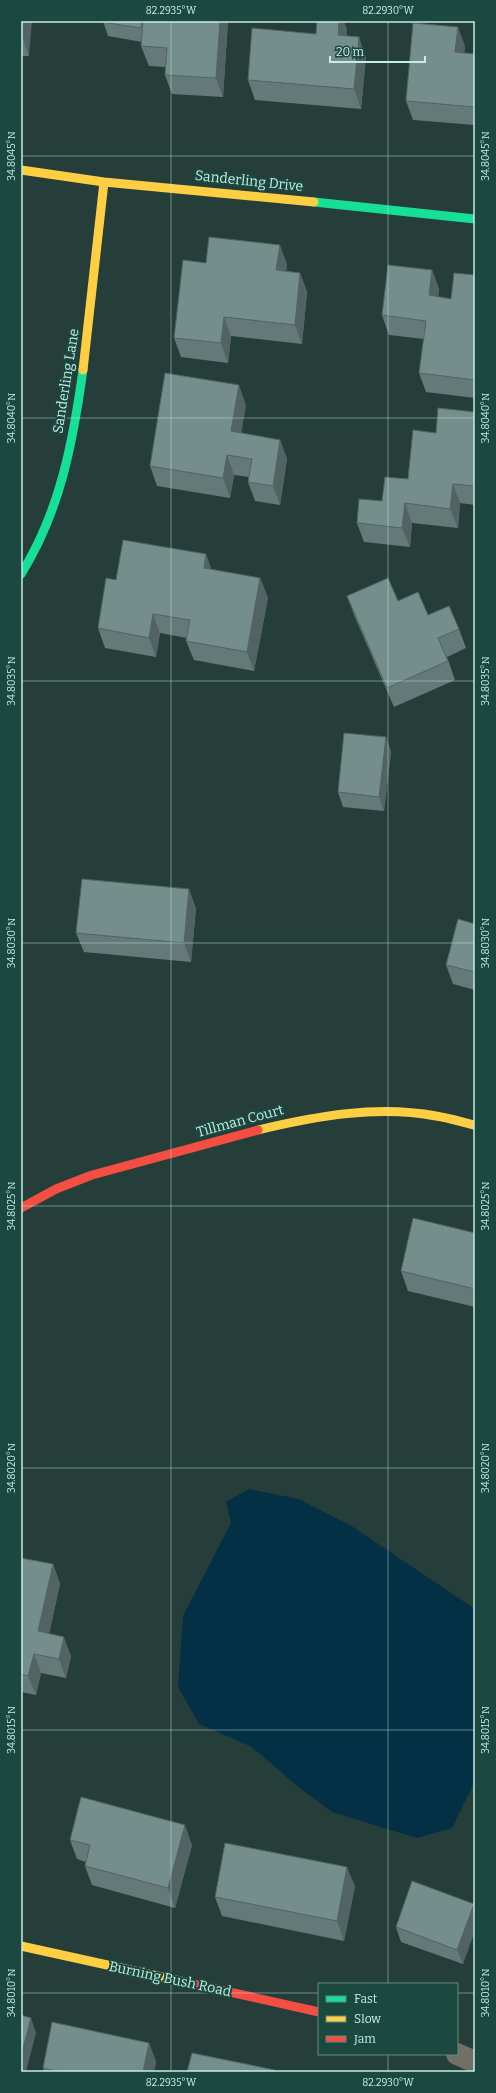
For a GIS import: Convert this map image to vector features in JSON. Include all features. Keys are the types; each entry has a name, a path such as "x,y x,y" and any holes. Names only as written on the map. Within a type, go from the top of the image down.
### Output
{"street":[{"name":"Sanderling Drive","path":"21,170 104,182 212,191 475,219"},
{"name":"Sanderling Lane","path":"21,574 50,521 70,448 80,396 100,236 104,182"},
{"name":"Tillman Court","path":"21,1208 56,1189 94,1175 288,1122 333,1114 367,1111 419,1114 475,1125"},
{"name":"Burning Bush Road","path":"21,1946 318,2012"},
{"path":"458,2054 475,2062"}],"water":[{"path":"249,1489 299,1499 353,1527 475,1609 475,1781 452,1828 417,1838 332,1812 297,1786 252,1747 199,1724 178,1687 183,1616 231,1523 226,1502"}],"building":[{"path":"21,21 23,21 22,37 21,37"},
{"path":"142,21 141,28 102,22"},
{"path":"143,21 220,21 216,78 165,75 167,48 141,46"},
{"path":"317,21 339,21 338,35 359,37 354,89 248,80 252,28 316,34"},
{"path":"413,23 458,27 455,52 475,54 475,107 406,101"},
{"path":"209,237 280,245 276,270 300,273 295,325 224,317 221,343 174,338 183,260 206,263"},
{"path":"388,265 432,270 429,295 451,299 454,273 475,275 475,380 419,373 426,321 382,315"},
{"path":"165,373 239,385 231,431 280,440 273,486 248,482 252,459 227,455 223,478 150,466"},
{"path":"438,408 475,412 475,486 453,484 450,509 405,503 402,528 357,523 359,499 382,501 385,477 408,479 413,430 436,433"},
{"path":"123,540 206,554 204,568 260,578 247,652 186,641 190,620 153,614 149,638 98,628 106,578 116,580"},
{"path":"388,578 398,601 418,592 428,615 449,606 459,629 438,638 448,661 387,688 347,596"},
{"path":"344,733 386,737 379,797 338,792"},
{"path":"82,879 189,889 184,943 76,933"},
{"path":"458,919 475,924 475,972 446,965"},
{"path":"413,1218 475,1233 475,1289 401,1271"},
{"path":"21,1558 53,1564 38,1631 64,1637 59,1659 34,1654 28,1676 21,1674"},
{"path":"81,1797 185,1825 168,1888 85,1866 90,1845 70,1840"},
{"path":"225,1843 347,1867 337,1921 215,1897"},
{"path":"412,1881 474,1904 457,1950 396,1927"},
{"path":"21,2015 31,2018 21,2056"},
{"path":"52,2022 149,2043 143,2072 61,2072 43,2068"},
{"path":"192,2053 275,2070 274,2072 187,2072"}],"traffic: fast":[{"path":"314,202 475,219"},
{"path":"21,574 46,526 63,476 75,424 83,370"}],"traffic: slow":[{"path":"21,170 104,182 314,202"},
{"path":"83,370 104,182"},
{"path":"258,1130 302,1120 369,1112 414,1113 441,1117 475,1125"},
{"path":"21,1946 189,1983"}],"traffic: jam":[{"path":"21,1208 56,1189 92,1175 258,1130"},
{"path":"189,1983 318,2012"}]}
